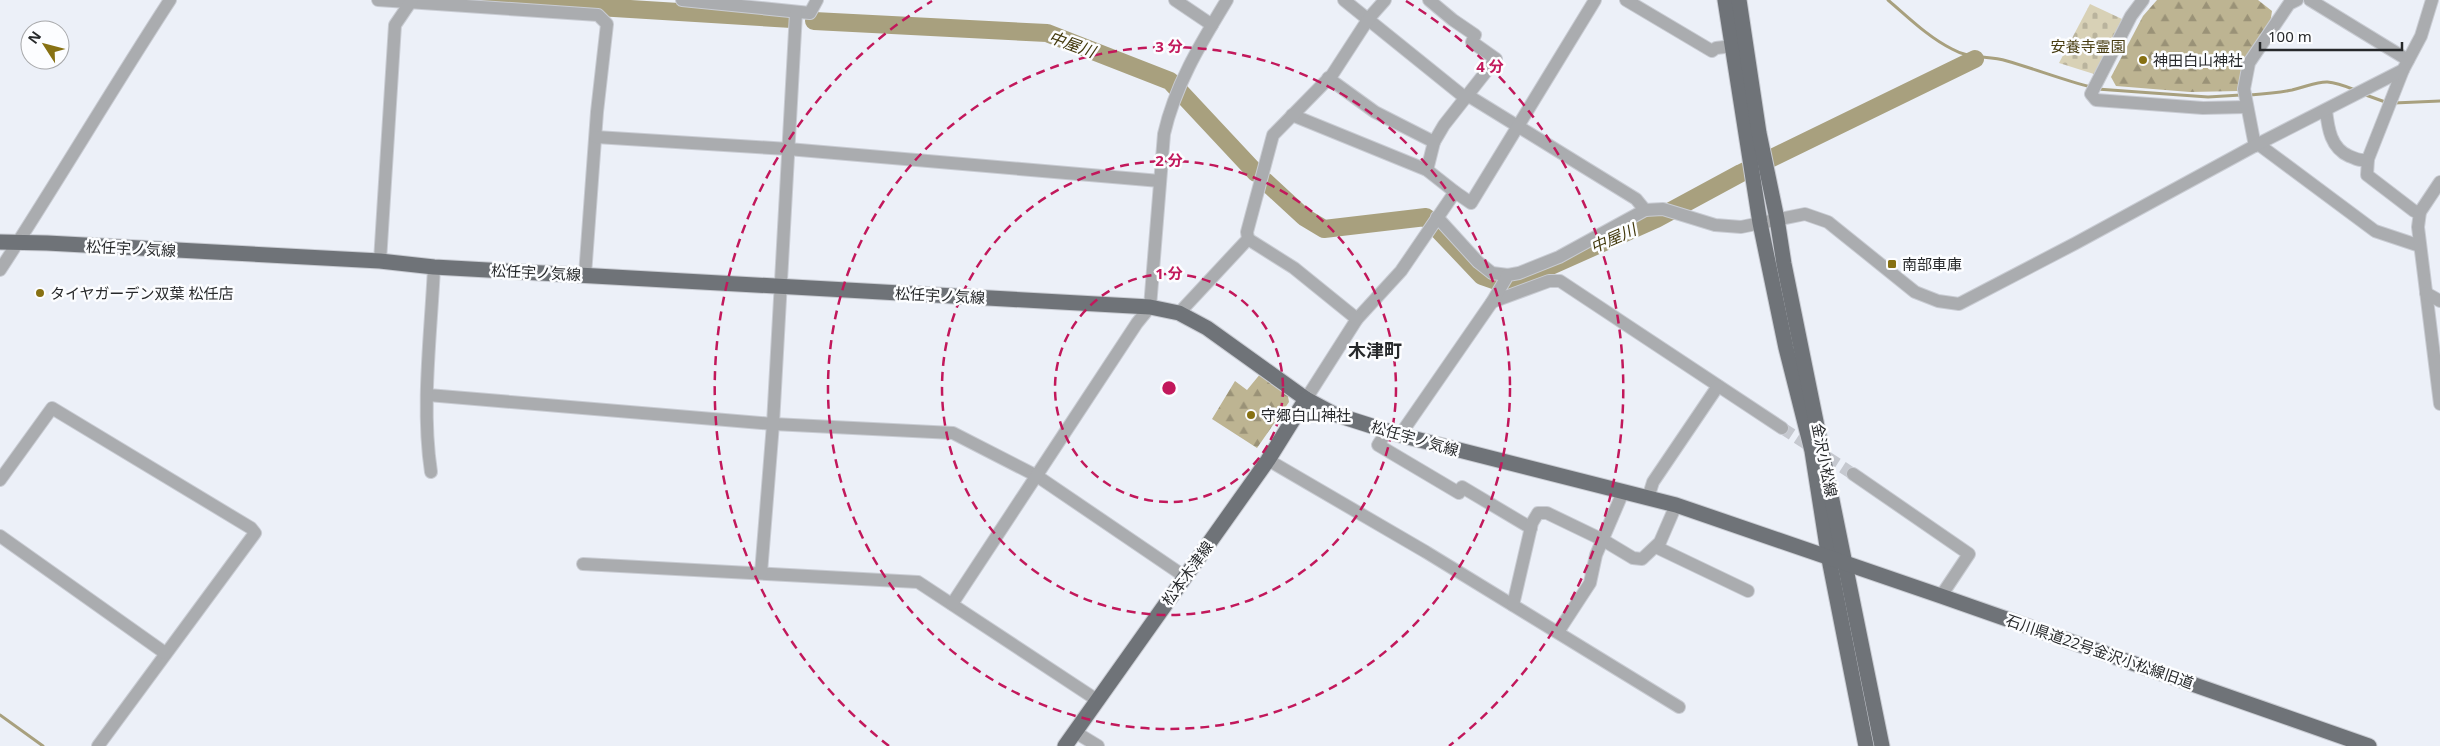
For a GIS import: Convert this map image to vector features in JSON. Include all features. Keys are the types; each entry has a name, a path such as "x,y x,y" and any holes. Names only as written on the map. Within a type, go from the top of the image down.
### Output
{"main road":[{"path":"1725,0 1750,158 1760,175"},
{"path":"1739,0 1763,149 1760,175"},
{"name":"金沢小松線","path":"1760,175 1777,219 1784,264 1882,746"},
{"name":"金沢小松線","path":"1760,175 1760,223 1786,348 1812,451 1829,559 1866,746"},
{"name":"松任宇ノ気線","path":"0,242 380,261 434,267 1150,307 1179,314 1207,328 1306,400 1334,414 1393,433 1676,506 1829,559"},
{"name":"松本木津線","path":"1065,746 1268,460 1306,400"},
{"name":"石川県道22号金沢小松線旧道","path":"1829,559 1941,596 2369,746"}],"street":[{"path":"0,270 170,0"},
{"path":"378,0 598,15 607,24 597,112 585,275"},
{"path":"682,0 793,10 796,13 810,13 817,0"},
{"path":"1175,0 1212,25"},
{"path":"952,604 1136,323 1150,307 1164,134 1178,88 1227,0"},
{"path":"1344,0 1369,18 1372,24 1467,97 1636,199 1645,210"},
{"path":"1248,240 1247,232 1273,135 1328,78 1369,18 1385,0"},
{"path":"1427,170 1434,142 1444,125 1496,59 1472,42 1475,35 1452,20 1429,0"},
{"path":"1292,115 1427,170 1471,203 1594,0"},
{"path":"1626,0 1712,51 1716,48 1733,46"},
{"path":"2143,0 2131,16 2091,94 2096,100 2203,108 2245,99"},
{"path":"2297,0 2289,4 2249,63 2245,99 2256,145 2375,231 2420,246"},
{"path":"2312,0 2406,65"},
{"path":"2420,212 2414,211 2367,175 2368,159 2406,65 2421,36 2432,0"},
{"path":"380,261 395,25 411,2"},
{"path":"761,573 773,424 796,13"},
{"path":"1531,528 1378,445 1393,433 1492,302 1504,281 1519,273 1559,257 1645,210 1663,209 1678,212 1715,225 1741,227 1806,214 1828,222 1915,292 1938,301 1958,304 2076,243 2256,145 2362,92 2406,65"},
{"path":"1328,78 1375,112 1434,142"},
{"path":"2326,110 2328,130 2338,150 2358,160 2368,159"},
{"path":"596,137 788,149 1160,181"},
{"path":"2440,182 2420,212 2420,246 2440,404"},
{"path":"1306,400 1357,319 1401,271 1455,192"},
{"path":"1434,222 1478,262 1504,281"},
{"path":"1179,314 1248,240"},
{"path":"1248,240 1294,268 1357,319"},
{"path":"431,472 428,454 428,395 434,267"},
{"path":"1492,302 1549,281 1560,281 1782,428"},
{"path":"2426,293 2440,301"},
{"path":"1648,498 1653,482 1718,386"},
{"path":"428,395 773,424 953,432 1036,476 1184,576"},
{"path":"0,480 52,408 250,528 255,533 98,746"},
{"path":"1268,460 1558,632 1679,707"},
{"path":"1853,474 1969,554 1941,596"},
{"path":"1558,632 1590,583 1596,555 1623,492"},
{"path":"1513,605 1531,528 1538,513 1547,513 1603,540 1633,558 1642,559 1656,547 1676,506"},
{"path":"0,536 165,654"},
{"path":"1656,547 1748,591"},
{"path":"583,564 918,582 1097,700"},
{"path":"1075,732 1098,746"}],"green space":[{"path":"2157,0 2258,0 2272,11 2270,24 2239,91 2190,92 2116,86 2111,77 2143,16"},
{"name":"安養寺霊園","path":"2090,4 2122,19 2094,74 2059,63"},
{"path":"1261,373 1287,391 1289,402 1257,448 1212,419 1235,381 1247,390"}],"waterway":[{"name":"中屋川","path":"485,0 792,19"},
{"path":"1888,0 1926,33 1959,52 1966,55 2007,61 2091,87"},
{"name":"中屋川","path":"814,21 1047,33 1170,81 1256,173"},
{"name":"中屋川","path":"1265,181 1304,217 1324,229 1426,217 1482,276 1508,285 1656,219 1741,173 1975,59"},
{"path":"2250,95 2287,91 2323,82 2336,83 2355,90"},
{"path":"2097,89 2208,97 2241,95"},
{"path":"2363,94 2388,103"},
{"path":"2394,103 2440,101"},
{"path":"0,715 43,746"}],"tunnel":[{"path":"1782,428 1853,474"}],"place":[{"name":"神田白山神社","path":"2143,60"},
{"name":"南部車庫","path":"1892,264"},
{"name":"タイヤガーデン双葉 松任店","path":"40,293"},
{"name":"守郷白山神社","path":"1251,415"}],"district":[{"name":"木津町","path":"1375,350"}]}
